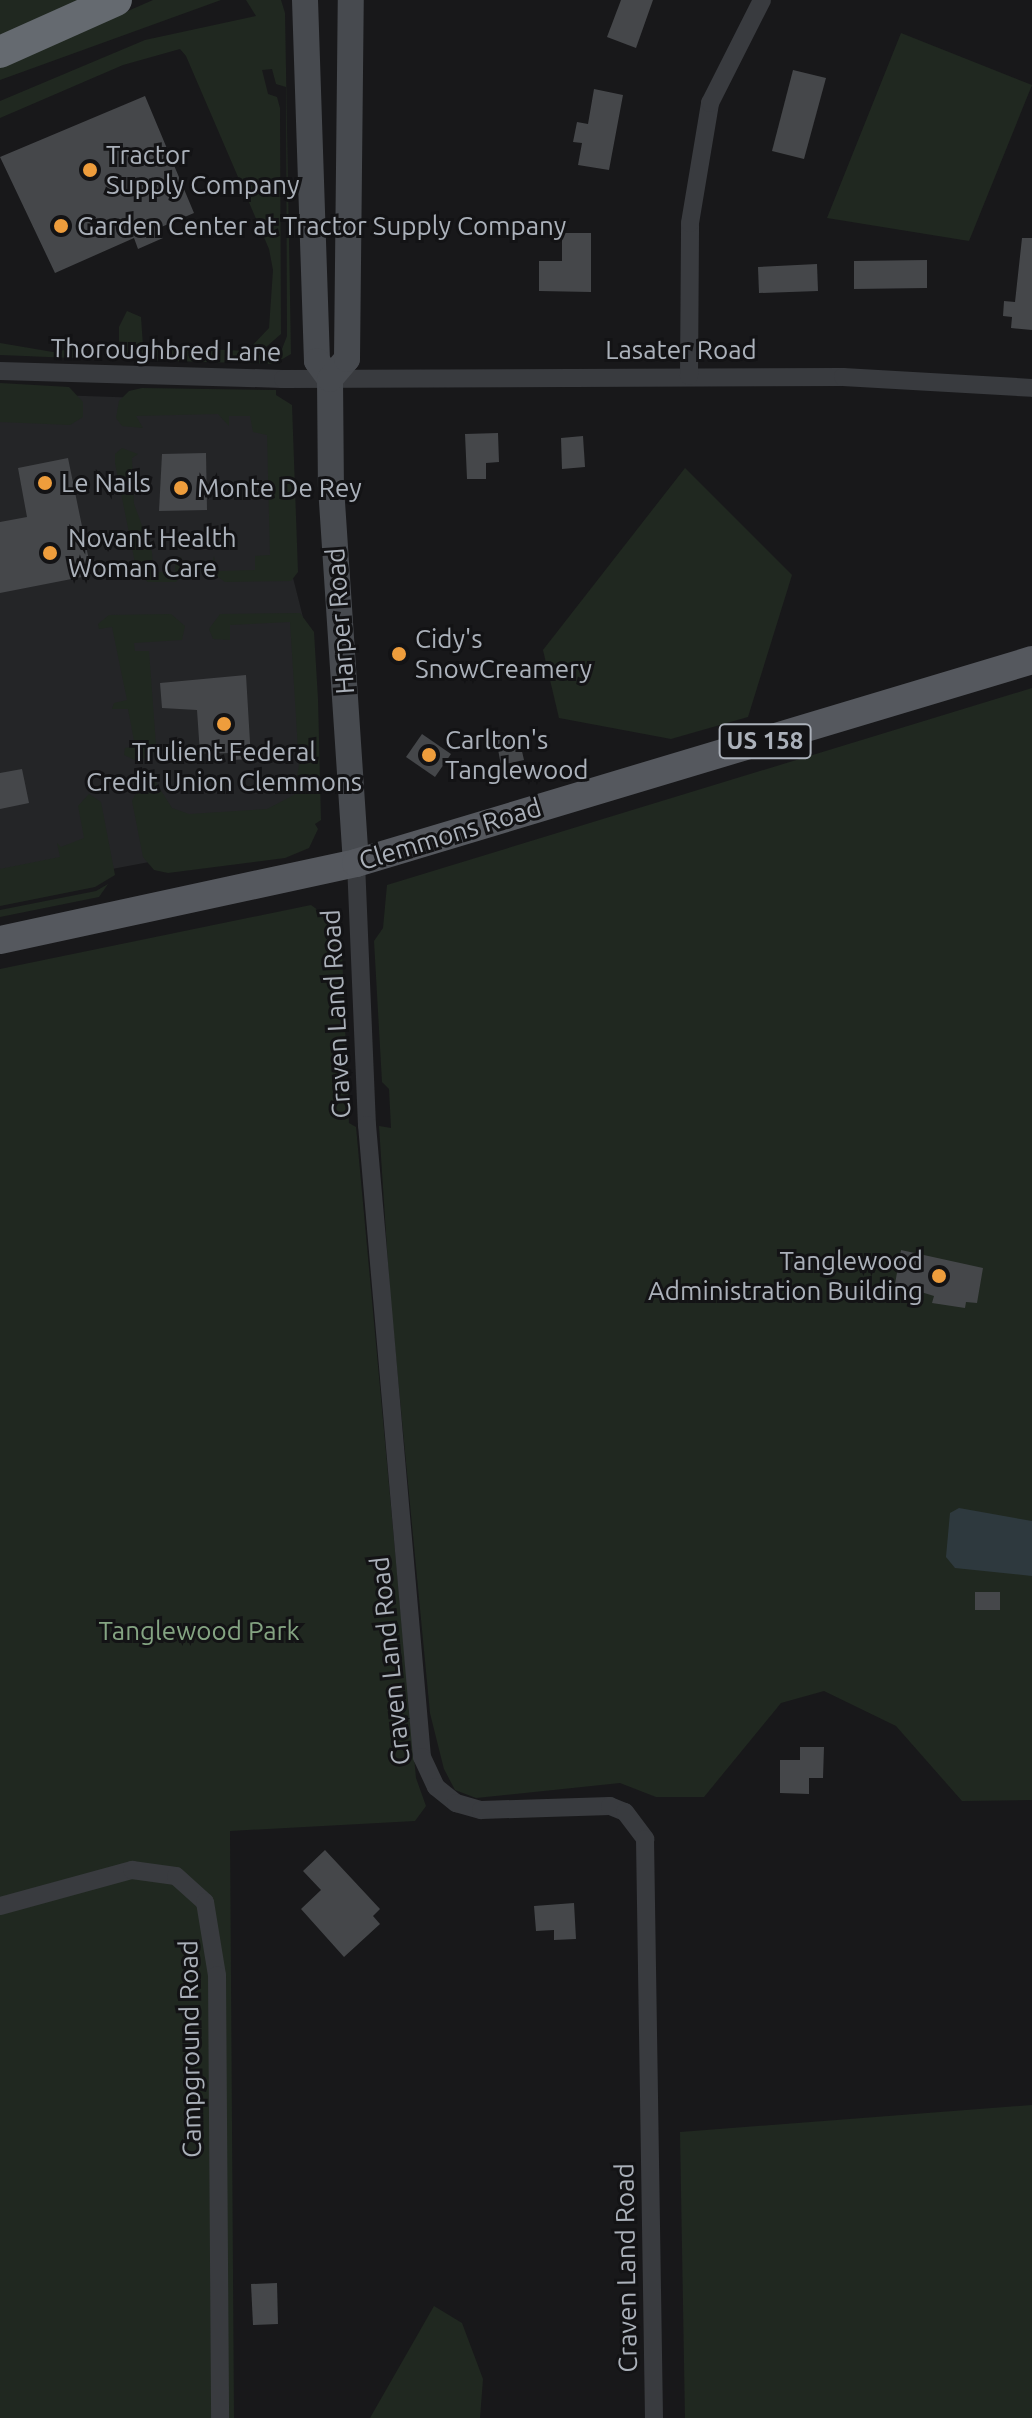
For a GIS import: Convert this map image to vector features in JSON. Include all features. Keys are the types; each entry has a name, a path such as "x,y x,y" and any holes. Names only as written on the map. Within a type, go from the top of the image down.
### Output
{"highway":[{"path":"0,52 116,0"}],"main road":[{"name":"Harper Road","path":"305,0 317,361 330,379 331,487 356,863"},
{"name":"Harper Road","path":"330,379 347,359 351,0"},
{"name":"Clemmons Road","path":"0,940 356,863 1032,660"}],"street":[{"path":"689,376 690,223 710,103 762,0"},
{"name":"Thoroughbred Lane","path":"0,371 330,379"},
{"name":"Lasater Road","path":"330,379 689,376 914,380 1032,388"},
{"name":"Craven Land Road","path":"356,863 367,1125 422,1757 436,1787 456,1803 481,1810 610,1806 625,1812 645,1839 654,2418"},
{"name":"Campground Road","path":"0,1906 132,1870 176,1876 205,1902 217,1978 220,2418"}],"shaded area":[{"path":"0,393 282,403 290,566 308,637 299,834 0,890"},
{"path":"959,1508 1032,1521 1032,1576 955,1568 946,1557 950,1513"}],"green space":[{"path":"0,0 90,0 0,39"},
{"path":"153,0 221,0 0,80 0,67"},
{"path":"246,0 281,0 285,13 291,354 274,364 140,360 119,348 119,327 127,311 141,317 143,346 247,351 269,328 273,270 269,249 186,56 180,49 123,65 0,118 0,101 145,40 256,16","holes":["272,69 276,84 286,87 287,336 282,349 268,359 258,354 281,334 280,108 277,97 268,94 262,70"]},
{"path":"901,33 1032,85 969,241 827,218"},
{"path":"0,343 53,352 88,346 87,350 78,351 73,358 0,355"},
{"path":"0,383 69,387 83,402 83,417 70,425 0,422"},
{"path":"142,388 276,390 276,395 292,405 298,572 291,581 225,582 210,571 214,556 217,571 255,570 255,556 270,555 267,435 253,432 250,416 229,416 229,426 218,414 136,416 143,428 122,426 116,418 119,401 129,391"},
{"path":"122,448 138,454 132,458 134,504 152,552 153,572 175,572 175,558 181,557 185,571 176,582 148,582 137,573 115,463 115,454"},
{"path":"685,468 792,575 748,717 671,739 559,718 543,650"},
{"path":"300,613 314,632 318,699 321,820 315,824 318,829 309,848 285,858 168,873 154,870 143,857 132,801 141,784 155,781 172,808 189,814 267,809 294,795 299,765 290,622 230,625 230,640 213,639 209,629 220,614"},
{"path":"171,614 185,626 182,640 134,643 135,651 149,651 156,745 152,755 137,761 124,755 125,748 135,746 128,709 112,709 114,703 127,700 112,627 99,629 98,624 109,615"},
{"path":"1032,688 1032,1800 962,1801 896,1726 824,1691 781,1703 704,1797 656,1797 620,1783 476,1798 455,1790 444,1769 430,1713 390,1295 379,1126 391,1128 389,1089 382,1082 374,941 383,928 387,885"},
{"path":"89,794 101,802 115,875 95,887 0,906 0,869 60,857 57,843 61,847 84,838 78,806"},
{"path":"108,884 99,897 0,917 0,910 96,891"},
{"name":"Tanglewood Park","path":"311,905 341,927 349,1123 356,1127 416,1778 426,1806 415,1821 230,1831 234,2418 0,2418 0,969"},
{"path":"1032,2105 1032,2418 685,2418 680,2132"},
{"path":"434,2306 462,2323 483,2379 480,2418 370,2418"}],"building":[{"path":"621,0 653,0 636,48 607,37"},
{"path":"793,70 826,78 804,159 772,151"},
{"path":"594,89 623,95 609,170 578,165 582,143 573,142 577,122 588,124"},
{"name":"Tractor Supply Company","path":"145,96 194,213 159,228 163,238 138,249 134,238 55,273 0,157"},
{"path":"562,233 591,233 591,292 539,291 539,261 562,261"},
{"path":"1022,238 1032,238 1032,330 1011,328 1012,317 1003,316 1004,301 1015,302"},
{"path":"927,260 927,288 854,289 854,261"},
{"path":"817,264 818,291 759,293 758,267"},
{"path":"498,433 499,462 486,463 486,479 467,479 465,434"},
{"path":"583,436 585,467 562,469 561,438"},
{"name":"Monte De Rey","path":"206,453 207,510 159,511 162,454"},
{"path":"68,458 92,575 0,593 0,522 27,517 18,468"},
{"name":"Trulient Federal Credit Union Clemmons","path":"246,675 251,759 232,760 231,753 200,754 197,710 162,708 160,683"},
{"name":"Carlton's Tanglewood","path":"422,734 451,754 435,777 406,757"},
{"path":"518,734 524,760 501,765 496,739"},
{"path":"22,769 29,803 0,809 0,773"},
{"name":"Tanglewood Administration Building","path":"901,1250 983,1268 977,1303 966,1302 965,1308 932,1303 934,1296 895,1284"},
{"path":"975,1592 1000,1592 1000,1610 975,1610"},
{"path":"800,1747 824,1747 823,1778 809,1778 809,1794 780,1793 780,1760 800,1760"},
{"path":"325,1850 380,1909 373,1916 380,1924 344,1957 301,1909 321,1890 303,1871"},
{"path":"574,1903 576,1939 554,1940 554,1930 536,1931 534,1906"},
{"path":"277,2283 278,2324 253,2325 251,2284"}],"place":[{"name":"Tractor Supply Company","path":"90,170"},
{"name":"Garden Center at Tractor Supply Company","path":"61,226"},
{"name":"Le Nails","path":"45,483"},
{"name":"Monte De Rey","path":"181,488"},
{"name":"Novant Health Woman Care","path":"50,553"},
{"name":"Cidy's SnowCreamery","path":"399,654"},
{"name":"Trulient Federal Credit Union Clemmons","path":"224,724"},
{"name":"Carlton's Tanglewood","path":"429,755"},
{"name":"Tanglewood Administration Building","path":"939,1276"}]}
